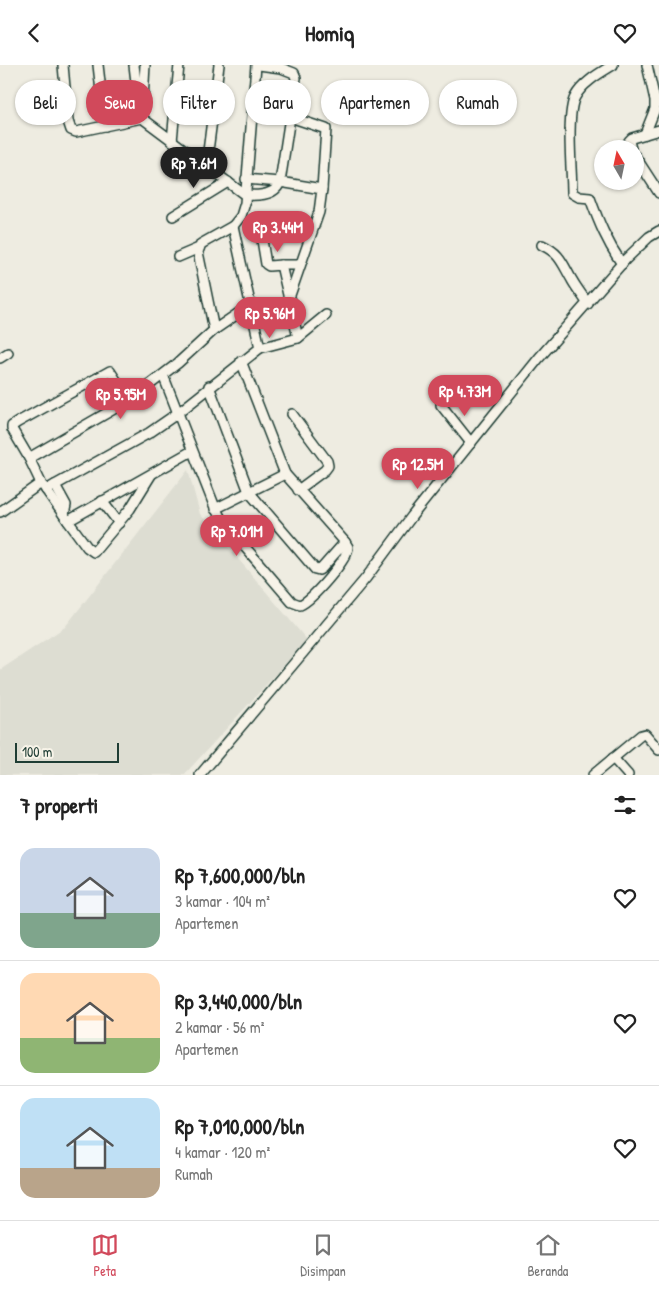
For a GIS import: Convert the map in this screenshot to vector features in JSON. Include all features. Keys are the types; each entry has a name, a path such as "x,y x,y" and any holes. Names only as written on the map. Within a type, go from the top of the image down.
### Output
{"street":[{"path":"64,65 68,121 71,130 76,133 110,125"},
{"path":"98,65 105,126"},
{"path":"134,65 136,80"},
{"path":"143,80 145,65"},
{"path":"172,141 179,65"},
{"path":"206,167 219,65"},
{"path":"178,257 233,227 241,216 245,195 257,65 281,68 294,73 296,80"},
{"path":"613,65 595,76 579,92 572,106 572,193 579,197 590,198 599,225 609,245 622,264"},
{"path":"645,134 655,109 647,65"},
{"path":"289,298 319,212 322,189 326,129 311,124"},
{"path":"151,125 245,195 254,196 278,189 289,125"},
{"path":"630,140 659,130"},
{"path":"644,170 659,193"},
{"path":"246,179 322,189"},
{"path":"173,216 228,182"},
{"path":"300,265 269,266 266,264 261,234 265,231 290,226 313,229"},
{"path":"233,227 260,348"},
{"path":"200,775 366,578 412,517 539,358 622,264 649,237 659,231"},
{"path":"542,245 554,251 560,258 588,304"},
{"path":"199,247 198,252 214,330"},
{"path":"281,265 298,338"},
{"path":"29,458 129,401 163,375 214,330 250,306"},
{"path":"0,512 43,486 55,485 149,433 178,413 209,386 260,348 298,338 326,315"},
{"path":"163,375 221,519 292,602 297,605 307,602 335,570 348,551 348,547 285,474 241,361"},
{"path":"129,401 110,371 18,422 12,426 12,429 43,486 87,547 94,552 130,509 151,474"},
{"path":"209,386 249,492 315,569 322,568 345,543"},
{"path":"441,405 471,443"},
{"path":"292,414 327,461 328,466 298,490"},
{"path":"66,518 102,501 192,451"},
{"path":"216,509 285,474"},
{"path":"55,485 66,505 66,518"},
{"path":"102,501 119,523"},
{"path":"593,775 641,735 645,734 659,750"},
{"path":"613,758 628,775"}],"shaded area":[{"path":"188,470 200,514 307,640 184,775 0,775 0,670 65,627"}]}
